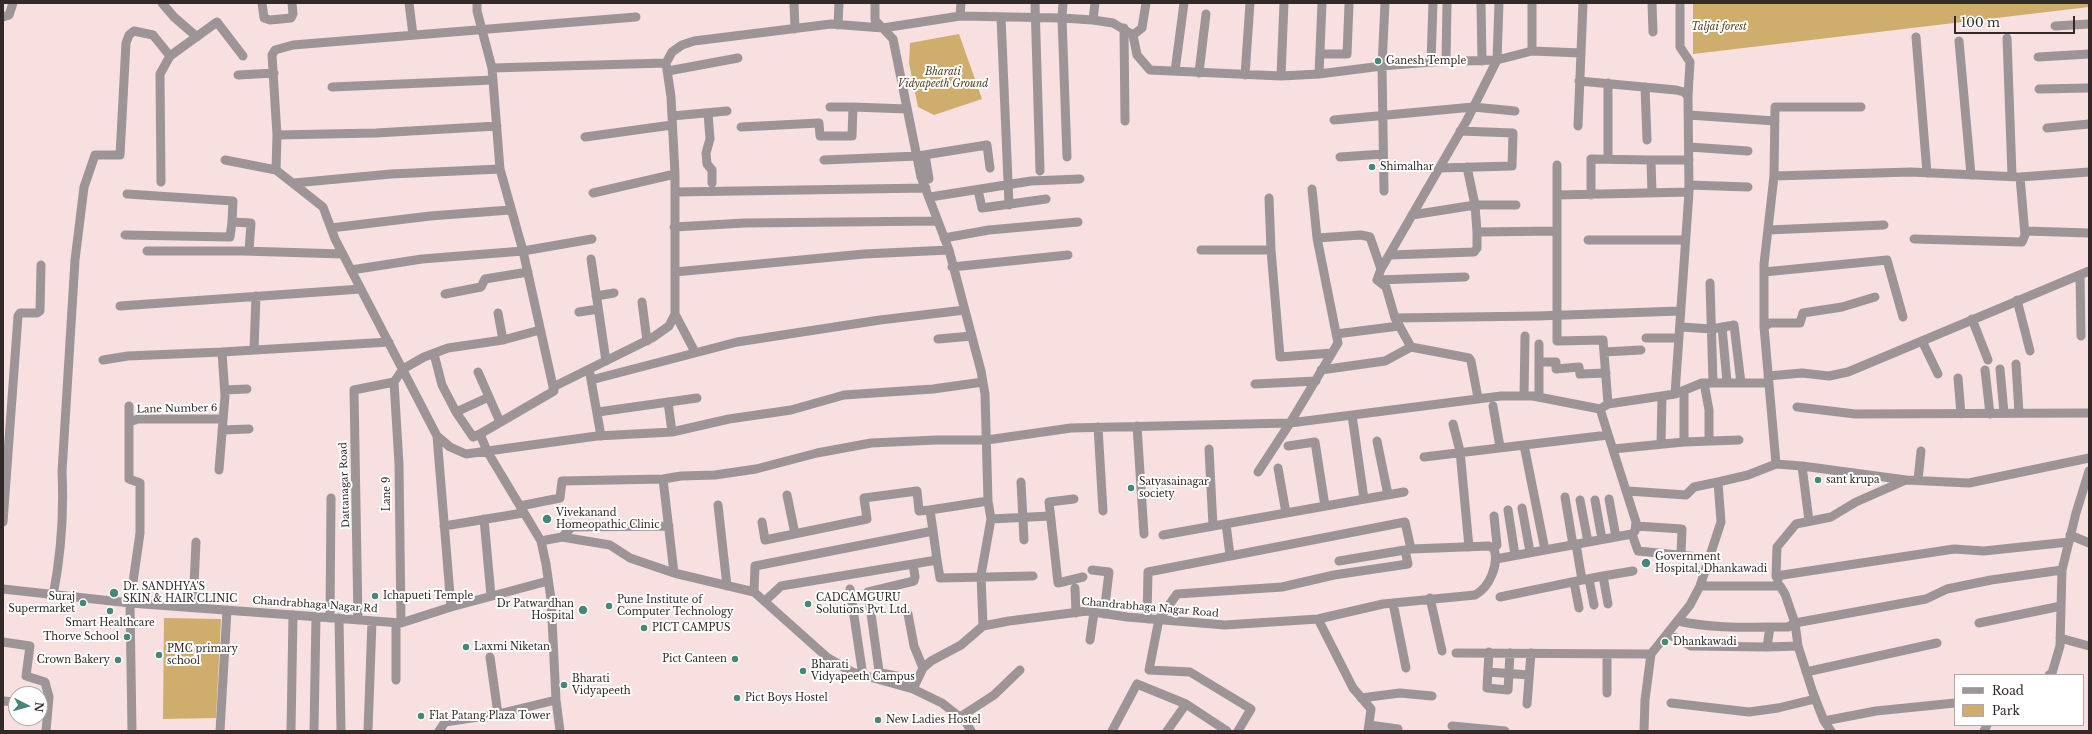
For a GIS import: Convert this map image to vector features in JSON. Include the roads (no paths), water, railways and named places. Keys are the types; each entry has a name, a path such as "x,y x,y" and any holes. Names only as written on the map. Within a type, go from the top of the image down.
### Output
{"street":[{"path":"3,17 9,16 13,3"},
{"path":"162,3 174,17 196,37"},
{"path":"262,3 264,18 270,20 291,18 293,14 292,3"},
{"path":"409,3 412,35"},
{"path":"434,354 442,386 456,412 473,437 554,391 528,272 500,169 492,68 477,11 477,3"},
{"path":"794,3 795,29"},
{"path":"838,25 839,3"},
{"path":"875,3 875,20 893,39 907,109 921,156 921,177 927,184 930,197 949,250 952,267 972,336 983,382 987,440 988,501 991,519 981,575 983,626 961,645 931,661 923,668 915,685"},
{"path":"960,16 961,3"},
{"path":"1035,3 1034,17 1040,171"},
{"path":"1063,3 1062,18 1067,157"},
{"path":"1093,20 1095,3"},
{"path":"1134,35 1142,28 1146,3"},
{"path":"1175,71 1184,3"},
{"path":"1245,75 1250,3"},
{"path":"1281,76 1284,3"},
{"path":"1319,74 1322,3"},
{"path":"1384,190 1382,66 1385,3"},
{"path":"1431,62 1433,3"},
{"path":"1446,61 1447,3"},
{"path":"1482,3 1482,61"},
{"path":"1377,280 1388,255 1460,131 1497,60 1499,3"},
{"path":"1532,3 1532,51"},
{"path":"1578,126 1583,3"},
{"path":"1652,3 1653,32"},
{"path":"1680,3 1680,46 1690,62 1688,96 1689,188 1679,338 1679,393 1684,442"},
{"path":"1320,54 1347,54 1349,5"},
{"path":"1199,73 1206,14"},
{"path":"696,352 676,314 674,272 675,174 667,67 672,52 682,45 694,41 795,29 838,25 883,28 960,16 1062,18 1113,23 1134,35 1137,55 1150,70 1199,73 1281,76 1319,74 1382,66 1431,62 1497,60 1532,51 1581,53"},
{"path":"276,170 277,135 272,55 275,50 282,47 636,17"},
{"path":"1001,17 1009,204"},
{"path":"161,182 160,74 170,56 217,22 243,56"},
{"path":"2055,26 2089,24"},
{"path":"1124,28 1125,121"},
{"path":"53,596 58,568 63,500 62,472 75,260 84,186 95,155 120,155 126,43 129,35 134,32 152,36 170,56"},
{"path":"1916,37 1927,173"},
{"path":"1914,239 2022,242 2026,235 2016,176 2008,38"},
{"path":"1960,41 1971,175"},
{"path":"2038,57 2089,54"},
{"path":"492,68 667,67 738,58"},
{"path":"238,75 274,73"},
{"path":"332,87 493,80"},
{"path":"1579,81 1676,90 1684,92 1688,96"},
{"path":"1608,83 1608,159"},
{"path":"1645,87 1647,140"},
{"path":"2039,89 2089,88"},
{"path":"830,107 907,109"},
{"path":"1334,120 1473,107 1514,111"},
{"path":"1776,464 1764,327 1764,272 1774,176 1775,107 1861,107"},
{"path":"741,126 819,123 820,136 852,136 853,108"},
{"path":"585,137 708,113 727,111"},
{"path":"708,113 710,139 706,152 708,164 712,170 712,183"},
{"path":"1689,115 1775,121"},
{"path":"2047,128 2089,124"},
{"path":"277,135 376,133 497,126"},
{"path":"1439,168 1512,166 1513,133 1460,131"},
{"path":"824,160 921,156 987,145 990,168"},
{"path":"1689,147 1748,150"},
{"path":"1340,156 1383,154"},
{"path":"1591,195 1591,159 1689,160"},
{"path":"225,160 276,170 284,178 294,183 323,208 343,254 437,436 451,606"},
{"path":"1652,160 1652,193"},
{"path":"1557,165 1557,341 1603,340 1608,404"},
{"path":"1388,255 1474,252 1477,248 1475,205 1467,167"},
{"path":"294,183 391,174 500,169"},
{"path":"1774,176 1927,173 2016,176 2089,172"},
{"path":"593,193 675,174"},
{"path":"930,197 1031,182 1080,179"},
{"path":"675,192 927,184"},
{"path":"1557,195 1652,193 1689,188 1748,187"},
{"path":"1258,472 1290,423 1338,343 1317,238 1312,189"},
{"path":"978,190 982,208 1046,199"},
{"path":"125,235 230,237 232,222 233,201 127,194"},
{"path":"1269,198 1271,250 1280,357 1332,353"},
{"path":"1412,215 1475,205 1516,205"},
{"path":"331,228 430,216 510,210"},
{"path":"674,227 745,223 938,221"},
{"path":"232,222 251,223 249,251"},
{"path":"944,238 989,230 1078,222"},
{"path":"1768,230 1884,225"},
{"path":"1477,232 1558,231"},
{"path":"2025,231 2089,233"},
{"path":"1317,238 1370,237 1381,269"},
{"path":"351,270 422,259 523,252 592,239"},
{"path":"1588,240 1685,240"},
{"path":"674,272 864,254 949,250"},
{"path":"1201,250 1271,250"},
{"path":"147,251 249,251 343,254"},
{"path":"952,267 1068,256"},
{"path":"591,259 606,361"},
{"path":"1764,272 1887,260 1902,317"},
{"path":"3,522 18,316 20,313 38,313 40,311 41,265"},
{"path":"444,526 484,519 560,498 562,481 663,479 681,476 715,475 756,469 817,453 871,443 936,440 987,440 1071,428 1290,423 1478,398 1524,396 1539,397 1600,409 1608,404 1679,393 1708,383 1741,382 1802,373 1829,376 1848,372 2089,271"},
{"path":"444,294 481,287 485,279 528,272"},
{"path":"2080,275 2081,336"},
{"path":"1377,280 1465,277"},
{"path":"1377,280 1386,287 1397,322 1411,347"},
{"path":"1709,441 1708,383 1712,328 1710,283"},
{"path":"120,306 361,289"},
{"path":"596,296 614,293"},
{"path":"254,350 256,296"},
{"path":"1764,327 1770,323 1800,323 1803,313 1842,307 1875,297"},
{"path":"2017,300 2030,351"},
{"path":"642,302 647,340"},
{"path":"579,312 598,310"},
{"path":"591,380 696,352 773,336 880,320 965,310"},
{"path":"1336,334 1397,322 1680,311"},
{"path":"498,313 503,340"},
{"path":"553,387 647,340 669,326 676,314"},
{"path":"1972,319 1988,360"},
{"path":"1680,327 1712,328 1734,325 1741,382"},
{"path":"1722,327 1727,382"},
{"path":"394,382 403,369 448,348 503,340 540,330"},
{"path":"938,339 972,336"},
{"path":"1524,396 1525,336"},
{"path":"1646,338 1679,338"},
{"path":"1922,341 1938,374"},
{"path":"103,360 128,356 388,342"},
{"path":"1539,344 1539,397"},
{"path":"1321,370 1385,361 1411,347 1469,358 1472,364 1478,398"},
{"path":"1604,352 1641,350"},
{"path":"219,470 225,390 222,352"},
{"path":"1539,362 1556,362 1556,369 1579,367 1580,374 1606,373"},
{"path":"2016,364 2019,413"},
{"path":"589,369 598,412 601,436"},
{"path":"2000,369 2004,413"},
{"path":"1985,370 1990,414"},
{"path":"478,372 500,422"},
{"path":"1958,378 1961,414"},
{"path":"1255,384 1316,381"},
{"name":"Dattanagar Road","path":"358,620 354,390 394,382"},
{"name":"Lane 9","path":"394,382 399,464 398,623 396,680"},
{"path":"437,436 458,451 466,454 601,436 672,432 729,419 791,410 844,395 933,388 983,382"},
{"path":"225,390 247,389"},
{"path":"1661,444 1662,396"},
{"path":"456,412 490,397"},
{"path":"598,412 697,398"},
{"path":"668,402 672,432"},
{"path":"129,406 129,422"},
{"path":"1493,406 1500,447"},
{"path":"1797,407 1855,414 2089,413"},
{"path":"1600,409 1628,491 1636,522 1634,530 1638,551 1709,558"},
{"path":"1352,415 1364,499"},
{"name":"Lane Number 6","path":"130,603 140,533 140,483 129,479 129,422 138,419 224,419"},
{"path":"1453,424 1460,451 1469,547"},
{"path":"1137,426 1144,534"},
{"path":"1098,427 1103,511"},
{"path":"222,430 249,429"},
{"path":"480,434 487,451 541,541 551,599 556,700 560,731"},
{"path":"1424,457 1460,451 1608,435"},
{"path":"1613,450 1684,442 1739,440"},
{"path":"1377,441 1388,495"},
{"path":"1288,446 1315,442 1325,506"},
{"path":"1524,445 1545,550"},
{"path":"1209,449 1213,526"},
{"path":"1918,480 1921,451"},
{"path":"1628,491 1686,495 1694,486 1748,475 1776,464 1906,480 1969,484 2089,458"},
{"path":"1802,466 1809,521"},
{"path":"1278,468 1286,513"},
{"path":"2050,674 2060,646 2062,570 2069,539 2088,477"},
{"path":"663,479 674,573"},
{"path":"1831,731 1824,721 1815,699 1798,646 1795,623 1785,594 1776,576 1777,547 1796,524 1831,517 1856,502 1906,480"},
{"path":"1021,482 1024,540"},
{"path":"1644,731 1645,700 1651,654 1690,605 1700,586 1721,522 1718,482"},
{"path":"762,522 765,540 867,519 864,498 917,491 919,511 988,501"},
{"path":"1163,536 1404,492"},
{"path":"788,495 795,534"},
{"path":"1565,496 1582,580 1594,605"},
{"path":"331,498 341,731"},
{"path":"1609,499 1616,537"},
{"path":"1074,500 1049,502 1058,583 1083,577"},
{"path":"1580,500 1588,542"},
{"path":"1595,500 1602,539"},
{"path":"718,505 727,586"},
{"path":"1522,508 1530,552"},
{"path":"930,510 940,578 981,575 1033,576"},
{"path":"1508,510 1515,555"},
{"path":"991,519 1050,516"},
{"path":"1494,516 1497,545 1494,549 1496,559 1616,537 1634,530 1682,529 1682,555"},
{"path":"484,519 491,596"},
{"path":"1147,619 1148,572 1405,522 1408,564 1334,575 1282,587 1177,594 1159,619 1149,670 1190,672 1251,709 1238,731"},
{"path":"1226,524 1230,555"},
{"path":"562,537 572,527 669,526"},
{"path":"754,592 755,566 933,531"},
{"path":"541,541 562,537 610,545 630,558 674,573 754,592 828,658 852,672 863,676 915,685"},
{"path":"1776,576 1954,549 1984,551 2069,539 2089,543"},
{"path":"193,607 196,542"},
{"path":"1339,561 1408,550 1489,546 1494,549"},
{"name":"Chandrabhaga Nagar Road","path":"983,626 1076,613 1094,612 1147,619 1225,625 1318,619 1393,603 1430,598 1475,595 1479,593 1492,573 1496,559"},
{"path":"764,601 781,586 937,560"},
{"path":"913,564 914,580 868,592 879,671 915,685 960,717 966,722 971,731"},
{"path":"1092,570 1109,572 1104,614"},
{"path":"1678,621 1701,625 1770,627 1788,626 1795,623 1926,599 1947,590 1991,580 2062,570"},
{"path":"1500,597 1633,571"},
{"path":"1603,576 1608,604"},
{"path":"1579,608 1582,580"},
{"name":"Chandrabhaga Nagar Rd","path":"3,589 53,596 130,603 398,623 451,606 548,581"},
{"path":"1700,586 1780,586"},
{"path":"1075,588 1076,613"},
{"path":"850,590 863,676"},
{"path":"1430,598 1442,651"},
{"path":"130,603 132,731"},
{"path":"1393,603 1406,668"},
{"path":"1979,623 2061,606"},
{"path":"220,731 227,610"},
{"path":"1090,640 1094,612"},
{"path":"908,614 914,646 923,668"},
{"path":"291,731 294,615"},
{"path":"314,731 316,616"},
{"path":"1318,619 1353,688 1371,708 1368,728 1398,729"},
{"path":"368,731 372,621"},
{"path":"1768,647 1770,627"},
{"path":"1668,634 1691,646 1798,646"},
{"path":"2060,638 2089,646"},
{"path":"3,642 30,646 26,676 46,682 47,686"},
{"path":"1806,672 1937,643"},
{"path":"1489,652 1487,688 1508,690 1510,653"},
{"path":"1456,653 1651,654"},
{"path":"1527,704 1531,653"},
{"path":"1607,654 1607,692"},
{"path":"490,657 498,714"},
{"path":"960,717 994,695 1020,670"},
{"path":"1488,672 1529,675"},
{"path":"1112,731 1137,684 1186,704 1227,731"},
{"path":"1361,698 1400,693 1432,696"},
{"path":"1671,703 1749,712 1778,708 1815,699"},
{"path":"439,731 445,722 498,714 556,700"},
{"path":"1824,721 1876,711 1954,703"},
{"path":"1179,731 1169,728 1186,704"},
{"path":"1452,726 1505,731"}],"place":[{"name":"Ganesh Temple","path":"1378,61"},
{"name":"Shimalhar","path":"1372,167"},
{"name":"sant krupa","path":"1818,480"},
{"name":"Satyasainagar society","path":"1131,488"},
{"name":"Vivekanand Homeopathic Clinic","path":"547,519"},
{"name":"Government Hospital, Dhankawadi","path":"1646,563"},
{"name":"Dr. SANDHYA'S SKIN & HAIR CLINIC","path":"114,593"},
{"name":"Ichapueti Temple","path":"375,596"},
{"name":"Suraj Supermarket","path":"83,603"},
{"name":"CADCAMGURU Solutions Pvt. Ltd.","path":"808,604"},
{"name":"Pune Institute of Computer Technology","path":"609,606"},
{"name":"Dr Patwardhan Hospital","path":"583,610"},
{"name":"Smart Healthcare","path":"110,611"},
{"name":"PICT CAMPUS","path":"644,628"},
{"name":"Thorve School","path":"127,637"},
{"name":"Dhankawadi","path":"1665,642"},
{"name":"Laxmi Niketan","path":"466,647"},
{"name":"PMC primary school","path":"159,655"},
{"name":"Pict Canteen","path":"735,659"},
{"name":"Crown Bakery","path":"118,660"},
{"name":"Bharati Vidyapeeth Campus","path":"803,671"},
{"name":"Bharati Vidyapeeth","path":"564,685"},
{"name":"Pict Boys Hostel","path":"737,698"},
{"name":"Flat Patang Plaza Tower","path":"421,716"},
{"name":"New Ladies Hostel","path":"878,720"}],"park label":[{"name":"Taljai forest","path":"1719,27"},
{"name":"Bharati Vidyapeeth Ground","path":"943,78"}]}
